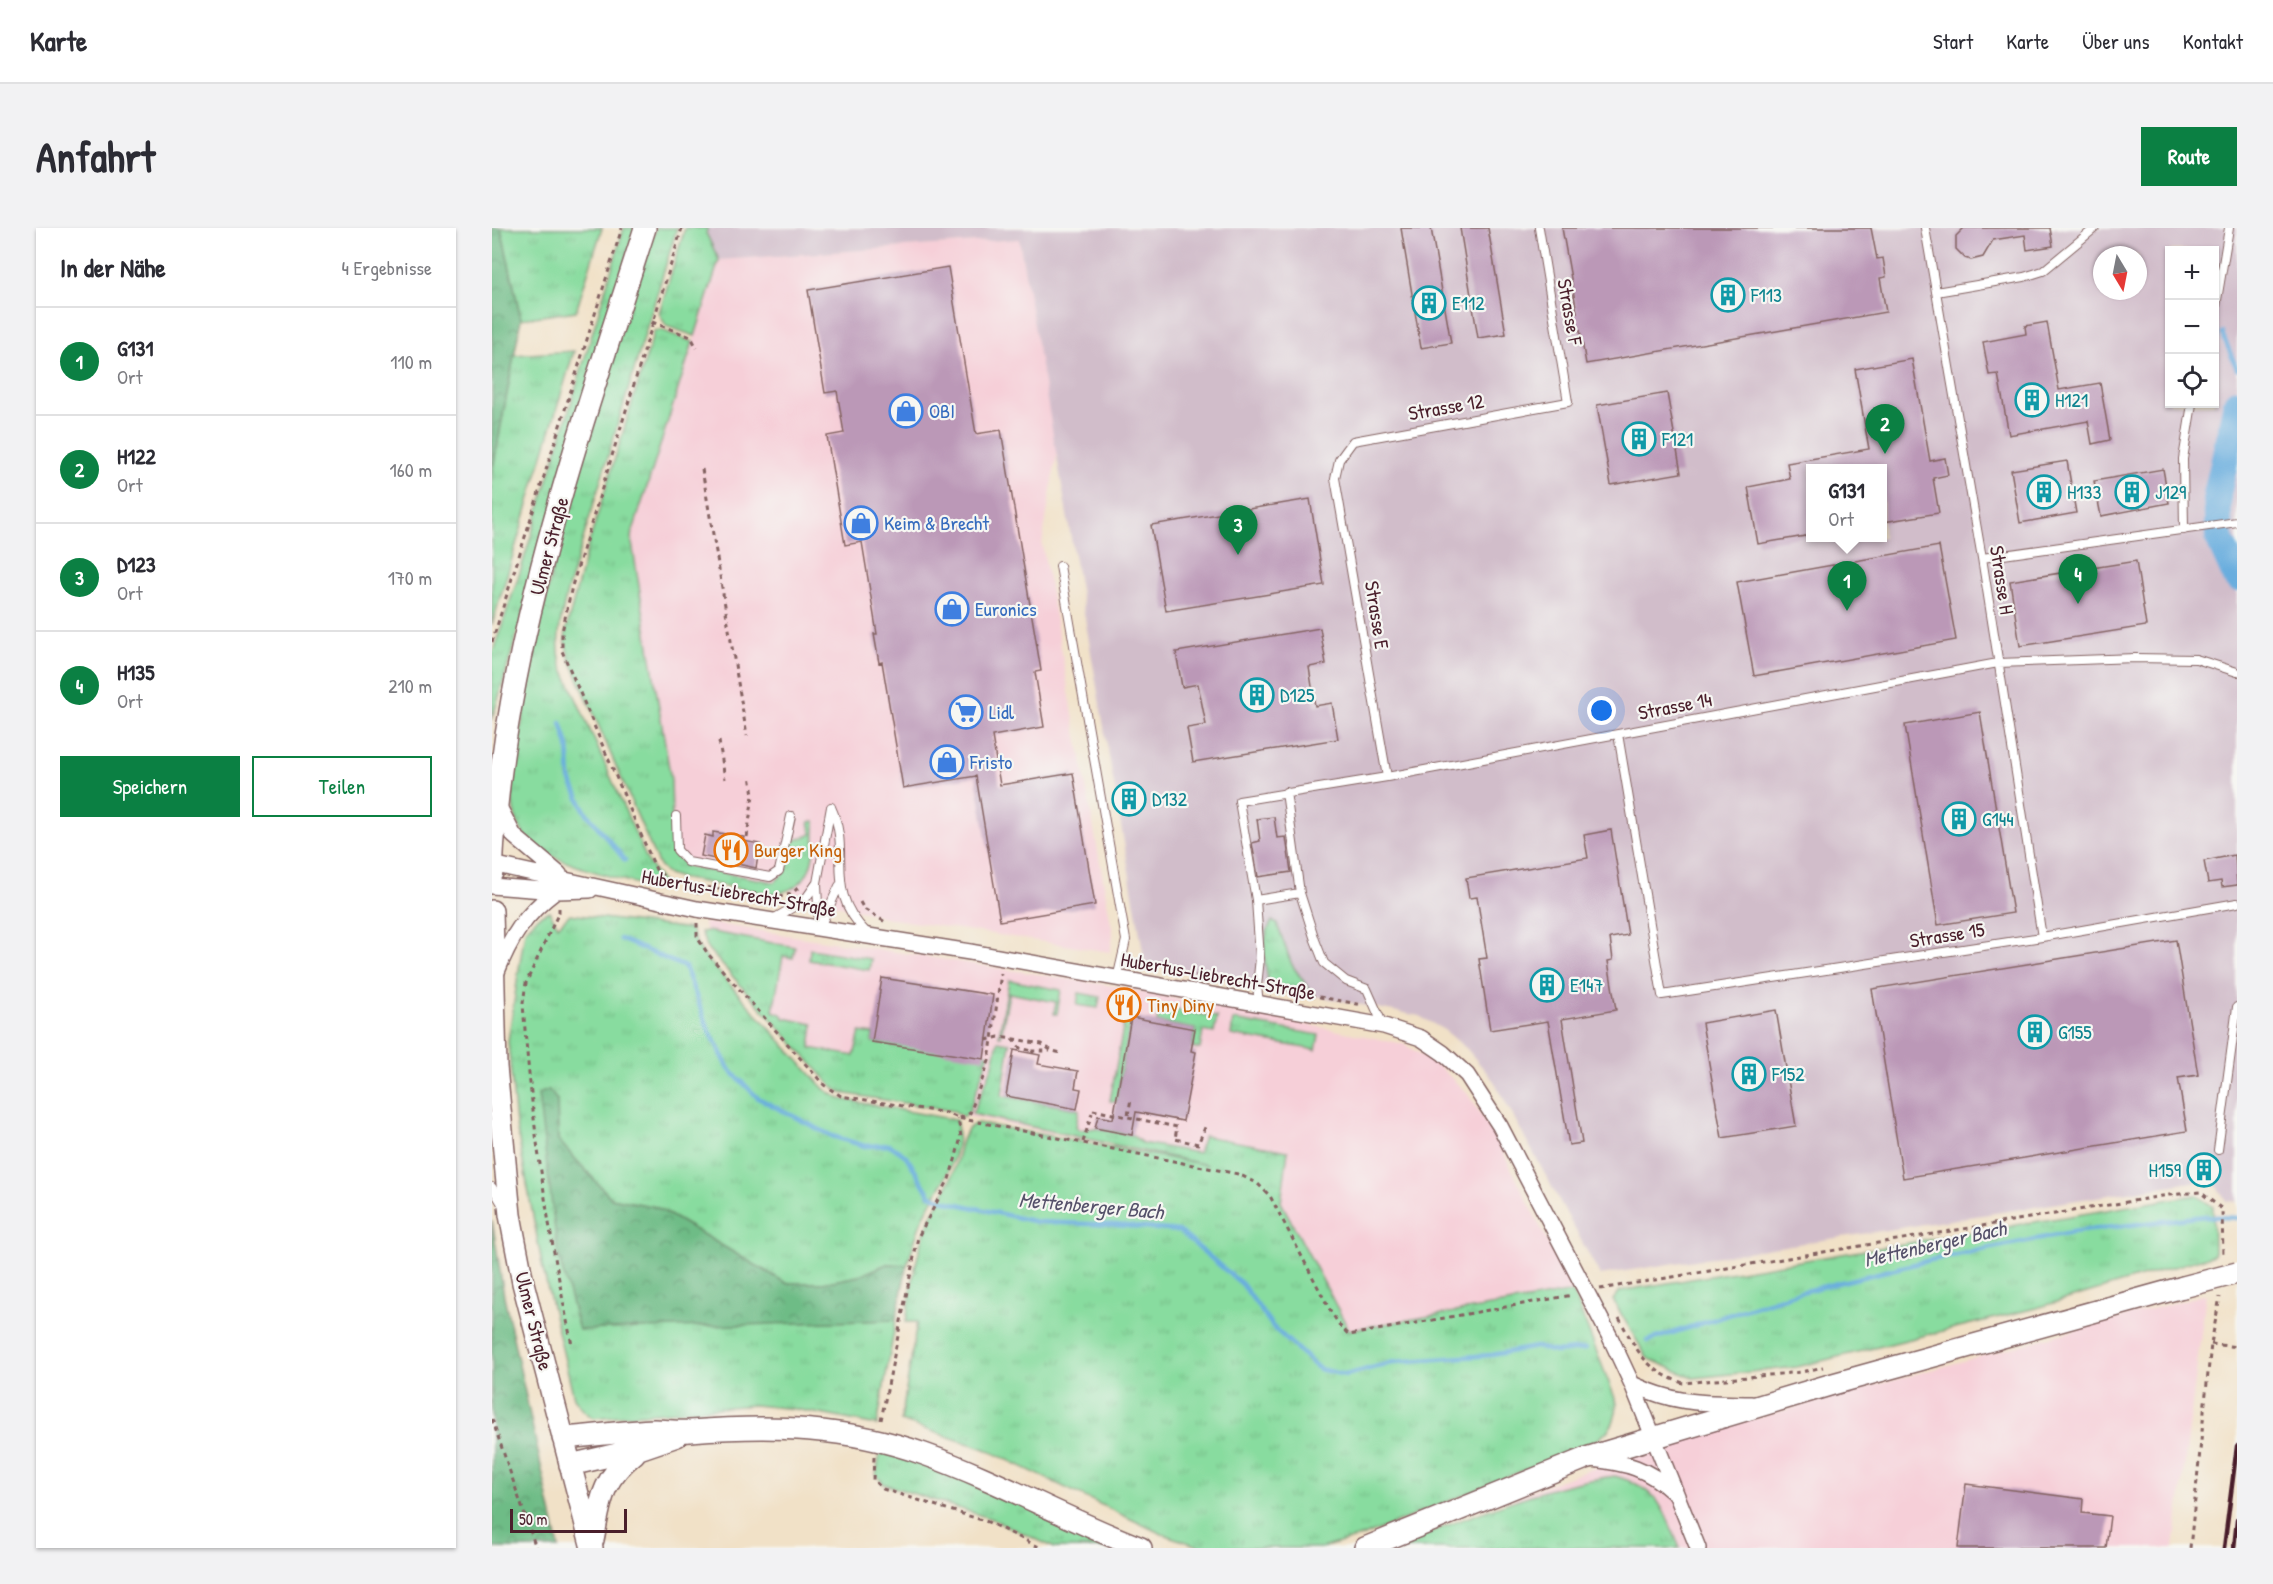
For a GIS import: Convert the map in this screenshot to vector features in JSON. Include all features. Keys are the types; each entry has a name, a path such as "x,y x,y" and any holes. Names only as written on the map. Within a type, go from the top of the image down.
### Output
{"main road":[{"name":"Ulmer Straße","path":"492,873 498,805 498,757 519,664 543,563 645,228"},
{"name":"Ulmer Straße","path":"492,910 498,1106 510,1215 523,1283 592,1547"},
{"path":"1365,1548 1586,1458 1763,1405 2237,1272"},
{"path":"563,1438 654,1430 688,1432 758,1426 811,1428 922,1453 989,1479 1141,1548"},
{"path":"570,1465 639,1449 688,1432"},
{"path":"592,1547 602,1495 616,1468 639,1449"}],"street":[{"path":"494,979 510,939 522,921 560,884 514,836 498,805"},
{"name":"Hubertus-Liebrecht-Straße","path":"492,864 560,884 697,909 1003,958 1384,1026 1421,1038 1443,1053 1467,1075 1500,1126 1587,1292 1632,1384 1698,1548"},
{"name":"Hubertus-Liebrecht-Straße","path":"492,886 560,884"},
{"path":"1632,1384 1662,1398 1689,1403 1763,1405"},
{"name":"Hubertus-Liebrecht-Straße","path":"1586,1458 1626,1463 1656,1477 1676,1496"}],"lane":[{"name":"Strasse F","path":"1539,228 1568,402"},
{"name":"Strasse H","path":"1925,228 1982,558 2042,937"},
{"path":"1936,292 2024,278 2043,271 2095,228"},
{"path":"2217,300 2229,228"},
{"name":"Strasse 12","path":"1339,460 1353,441 1568,402"},
{"path":"2184,530 2183,459 2191,408"},
{"name":"Strasse E","path":"1339,460 1335,478 1387,777"},
{"path":"1982,558 2237,522"},
{"path":"1060,567 1126,940 1117,979"},
{"name":"Strasse 14","path":"1256,900 1239,801 1387,777 1998,663 2135,658 2196,659 2237,672"},
{"name":"Strasse 15","path":"1618,734 1662,995 2042,937 2237,903"},
{"path":"1286,792 1300,893 1324,963 1346,981 1367,989 1384,1026"},
{"path":"819,929 817,883 831,807 840,826 839,886 851,915 871,937"},
{"path":"676,816 677,850 688,862 770,877 780,871 791,816"},
{"path":"771,920 804,901 817,883"},
{"path":"819,929 839,886"},
{"path":"1259,1005 1257,986 1260,958 1256,900 1300,893"},
{"path":"2218,1150 2237,1007"},
{"path":"492,1187 510,1215"}],"path":[{"path":"492,642 622,228"},
{"path":"682,228 572,586 562,632 562,651 657,872 670,880 698,886 698,938 708,954 824,1085 842,1096 946,1113 958,1118 1238,1174 1257,1184 1270,1196 1331,1312 1349,1335 1603,1289 2169,1195 2200,1192 2222,1209 2222,1224"},
{"path":"652,322 691,337 697,348"},
{"path":"702,468 747,736"},
{"path":"719,741 725,779"},
{"path":"747,837 753,795 750,775"},
{"path":"560,884 559,912 526,983 524,1003 536,1140 548,1229 572,1345"},
{"path":"958,1118 970,1113 989,1061 1003,958"},
{"path":"1177,972 1356,1002 1375,1009"},
{"path":"986,1040 992,1041 999,1037 1012,1039 1042,1044 1052,1051"},
{"path":"1012,1039 1020,1048 1032,1052 1062,1053"},
{"path":"1128,1116 1131,1099"},
{"path":"1083,1142 1092,1111 1177,1127 1175,1139 1197,1144 1206,1125"},
{"path":"881,1420 918,1237 944,1189 956,1160 961,1137 958,1118"},
{"path":"1598,1280 1606,1295"},
{"path":"1615,1310 1651,1368 1665,1377 1683,1383 1802,1372 1825,1366"},
{"path":"2190,1548 2211,1344 2237,1347"},
{"path":"492,1419 536,1548"},
{"path":"875,1455 873,1480 883,1489 988,1522 1041,1548"}],"shaded area":[{"path":"708,228 2237,228 2237,1202 2227,1201 2211,1179 1600,1275 1494,1081 1467,1049 1444,1030 1419,1016 1145,963 1019,239 719,260 706,233"},
{"path":"1019,239 1057,453 1042,544 1113,934 1110,952 893,919 800,896 775,882 688,867 679,862 673,853 671,779 631,537 719,260"},
{"path":"704,922 1120,987 1404,1044 1440,1067 1467,1093 1495,1136 1573,1292 1349,1330 1271,1184 1239,1171 965,1116 956,1110 841,1093 707,945"},
{"path":"2206,1294 2174,1548 1404,1548 1536,1489 1662,1444"}],"green space":[{"path":"492,228 501,228 521,319 492,473"},
{"path":"501,228 602,228 576,311 521,319"},
{"path":"624,228 635,228 492,720 492,654 521,569"},
{"path":"656,228 677,228 567,592 561,619 559,655 648,862 664,885 660,890 576,866 544,852 532,844 523,833 515,815 512,793 531,671 559,543 614,353"},
{"path":"685,228 708,228 706,233 719,260 695,336 666,326 659,313"},
{"path":"661,330 693,342 631,537 671,780 673,853 688,867 775,882 786,871 790,842 812,834 809,822 815,821 812,859 804,879 785,891 771,894 680,878 666,873 659,866 569,657 565,642 587,549 654,331"},
{"path":"574,351 492,625 492,473 514,355"},
{"path":"549,911 558,926 570,914 691,929 697,945 707,959 824,1089 840,1099 956,1120 957,1146 953,1159 942,1185 922,1220 907,1265 887,1264 859,1276 823,1283 786,1283 656,1207 611,1198 558,1140 557,1100 558,1254 896,1320 877,1425 795,1409 754,1405 593,1418 574,1398 543,1269 516,1125 508,1041 525,930 539,916"},
{"path":"1272,921 1277,924 1292,965 1311,992 1269,984 1264,944"},
{"path":"707,931 795,947 793,958 783,956 773,1011 783,1015 784,1018 813,1024 810,1048 854,1056 860,1032 873,1034 872,1042 989,1054 969,1112 963,1117 954,1111 841,1093 830,1084 707,948 701,932"},
{"path":"810,949 871,959 869,970 809,960"},
{"path":"1009,980 1061,990 1057,1014 1054,1014 1056,1002 1009,993 1001,1036 999,1036"},
{"path":"1079,993 1100,997 1098,1008 1077,1005"},
{"path":"1116,999 1134,1002 1116,1102 1110,1101 1125,1017 1113,1014"},
{"path":"1159,1007 1217,1017 1214,1033 1203,1031 1200,1049 1192,1048 1195,1029 1157,1022"},
{"path":"1233,1020 1319,1035 1316,1050 1231,1035"},
{"path":"998,1041 1010,1043 1002,1096 1077,1109 1079,1110 1076,1127 1079,1130 1095,1128 1132,1135 1142,1143 1198,1153 1204,1136 1288,1151 1281,1202 1349,1330 1573,1292 1617,1403 1616,1415 1612,1424 1597,1440 1364,1536 1321,1548 1205,1548 1162,1534 985,1449 901,1421 917,1322 906,1322 916,1262 927,1227 953,1173 961,1144 972,1126 978,1123 1208,1165 972,1114 993,1065"},
{"path":"549,1090 557,1100 558,1140 611,1198 656,1207 786,1283 823,1283 859,1276 887,1264 907,1265 896,1320 579,1330 558,1254 538,1094"},
{"path":"2196,1195 2213,1207 2214,1255 2040,1307 1797,1367 1693,1378 1647,1358 1613,1300 1620,1291"},
{"path":"492,1220 504,1296 559,1548 492,1548"},
{"path":"881,1448 924,1458 1119,1548 1055,1548 992,1519 884,1484 876,1475"},
{"path":"1615,1476 1642,1487 1651,1494 1664,1511 1680,1548 1390,1548 1529,1496"}],"building":[{"path":"1401,228 1431,228 1451,343 1421,348"},
{"path":"1460,228 1488,228 1506,334 1478,338"},
{"name":"F113","path":"1562,228 1871,228 1877,259 1883,258 1886,277 1880,278 1886,312 1586,364 1580,330 1574,331 1570,313 1577,312"},
{"path":"1964,228 2050,228 2053,246 2027,250 2025,235 1993,240 1983,257 1971,260 1965,258 1956,249 1956,236"},
{"path":"948,267 976,434 1001,430 1041,671 1035,672 1044,727 992,736 1000,785 1073,773 1095,905 1000,921 976,776 903,788 882,662 879,663 874,634 877,634 862,542 845,545 827,436 844,433 837,391 825,393 808,290"},
{"name":"H121","path":"2047,322 2059,390 2100,383 2110,440 2092,444 2088,421 2009,435 1998,374 1989,375 1983,342 2026,334 2025,326"},
{"path":"1912,359 1930,461 1945,458 1948,475 1933,478 1939,513 1887,521 1887,464 1806,464 1806,536 1758,544 1748,487 1790,479 1787,463 1869,449 1855,369"},
{"name":"F121","path":"1667,393 1681,473 1611,485 1597,405"},
{"name":"H133","path":"2067,461 2076,513 2020,523 2011,470"},
{"name":"J129","path":"2163,469 2169,503 2101,516 2094,481"},
{"path":"1310,499 1324,585 1166,611 1151,525"},
{"path":"1939,546 1956,640 1754,676 1737,582"},
{"path":"2136,561 2146,626 2020,646 2010,581"},
{"name":"D125","path":"1320,628 1326,664 1309,667 1315,706 1332,703 1338,739 1193,762 1187,728 1206,725 1198,684 1182,687 1176,652"},
{"name":"G144","path":"1980,712 2013,913 1938,925 1905,725"},
{"path":"1274,817 1277,838 1286,837 1291,872 1258,877 1252,843 1260,841 1257,819"},
{"name":"E147","path":"1611,830 1628,935 1610,938 1613,960 1608,961 1616,1010 1562,1019 1582,1143 1569,1145 1548,1021 1490,1030 1479,959 1487,958 1477,897 1469,898 1466,878 1588,858 1584,835"},
{"name":"Burger King","path":"713,832 744,837 743,841 760,844 756,868 701,856 705,835 713,837"},
{"path":"2235,855 2237,885 2222,887 2221,881 2208,883 2204,861"},
{"name":"G155","path":"2176,940 2198,1075 2178,1078 2187,1131 1903,1178 1872,989"},
{"path":"882,978 993,995 984,1059 872,1042"},
{"name":"F152","path":"1776,1010 1796,1126 1722,1138 1702,1023"},
{"path":"1131,1017 1195,1029 1191,1051 1196,1052 1183,1121 1136,1112 1132,1135 1095,1128 1098,1116 1113,1119"},
{"path":"1014,1050 1040,1055 1038,1064 1078,1071 1075,1088 1081,1089 1077,1109 1006,1096"},
{"path":"1966,1484 2083,1499 2082,1513 2110,1516 2106,1548 1958,1548"}],"waterway":[{"path":"2222,333 2237,369"},
{"path":"2237,403 2217,495 2219,538 2237,578"},
{"name":"Mettenberger Bach","path":"561,723 568,746 570,779 585,811 625,860"},
{"name":"Mettenberger Bach","path":"620,939 685,967 708,1028 729,1069 758,1098 832,1136 865,1146 890,1145 906,1156 930,1195 949,1202 1037,1222 1116,1225 1179,1231 1242,1284 1273,1327 1319,1369 1346,1375 1394,1362 1492,1355 1536,1347 1556,1352 1585,1349"},
{"name":"Mettenberger Bach","path":"1647,1341 1797,1293 1931,1260 2072,1232 2205,1216 2237,1218"}],"railway":[{"path":"2224,1548 2237,1446"},
{"path":"2234,1548 2237,1520"}],"place":[{"name":"F113","path":"1728,295"},
{"name":"E112","path":"1429,303"},
{"name":"H121","path":"2032,400"},
{"name":"OBI","path":"906,411"},
{"name":"F121","path":"1639,439"},
{"name":"H122","path":"1885,454"},
{"name":"H133","path":"2044,492"},
{"name":"J129","path":"2132,492"},
{"name":"Keim & Brecht","path":"861,523"},
{"name":"D123","path":"1238,555"},
{"name":"H135","path":"2078,604"},
{"name":"Euronics","path":"952,609"},
{"name":"G131","path":"1847,611"},
{"name":"D125","path":"1257,695"},
{"name":"Lidl","path":"966,712"},
{"name":"Fristo","path":"947,762"},
{"name":"D132","path":"1129,799"},
{"name":"G144","path":"1959,819"},
{"name":"Burger King","path":"731,850"},
{"name":"E147","path":"1547,985"},
{"name":"Tiny Diny","path":"1124,1005"},
{"name":"G155","path":"2035,1032"},
{"name":"F152","path":"1749,1074"},
{"name":"H159","path":"2204,1170"}]}
